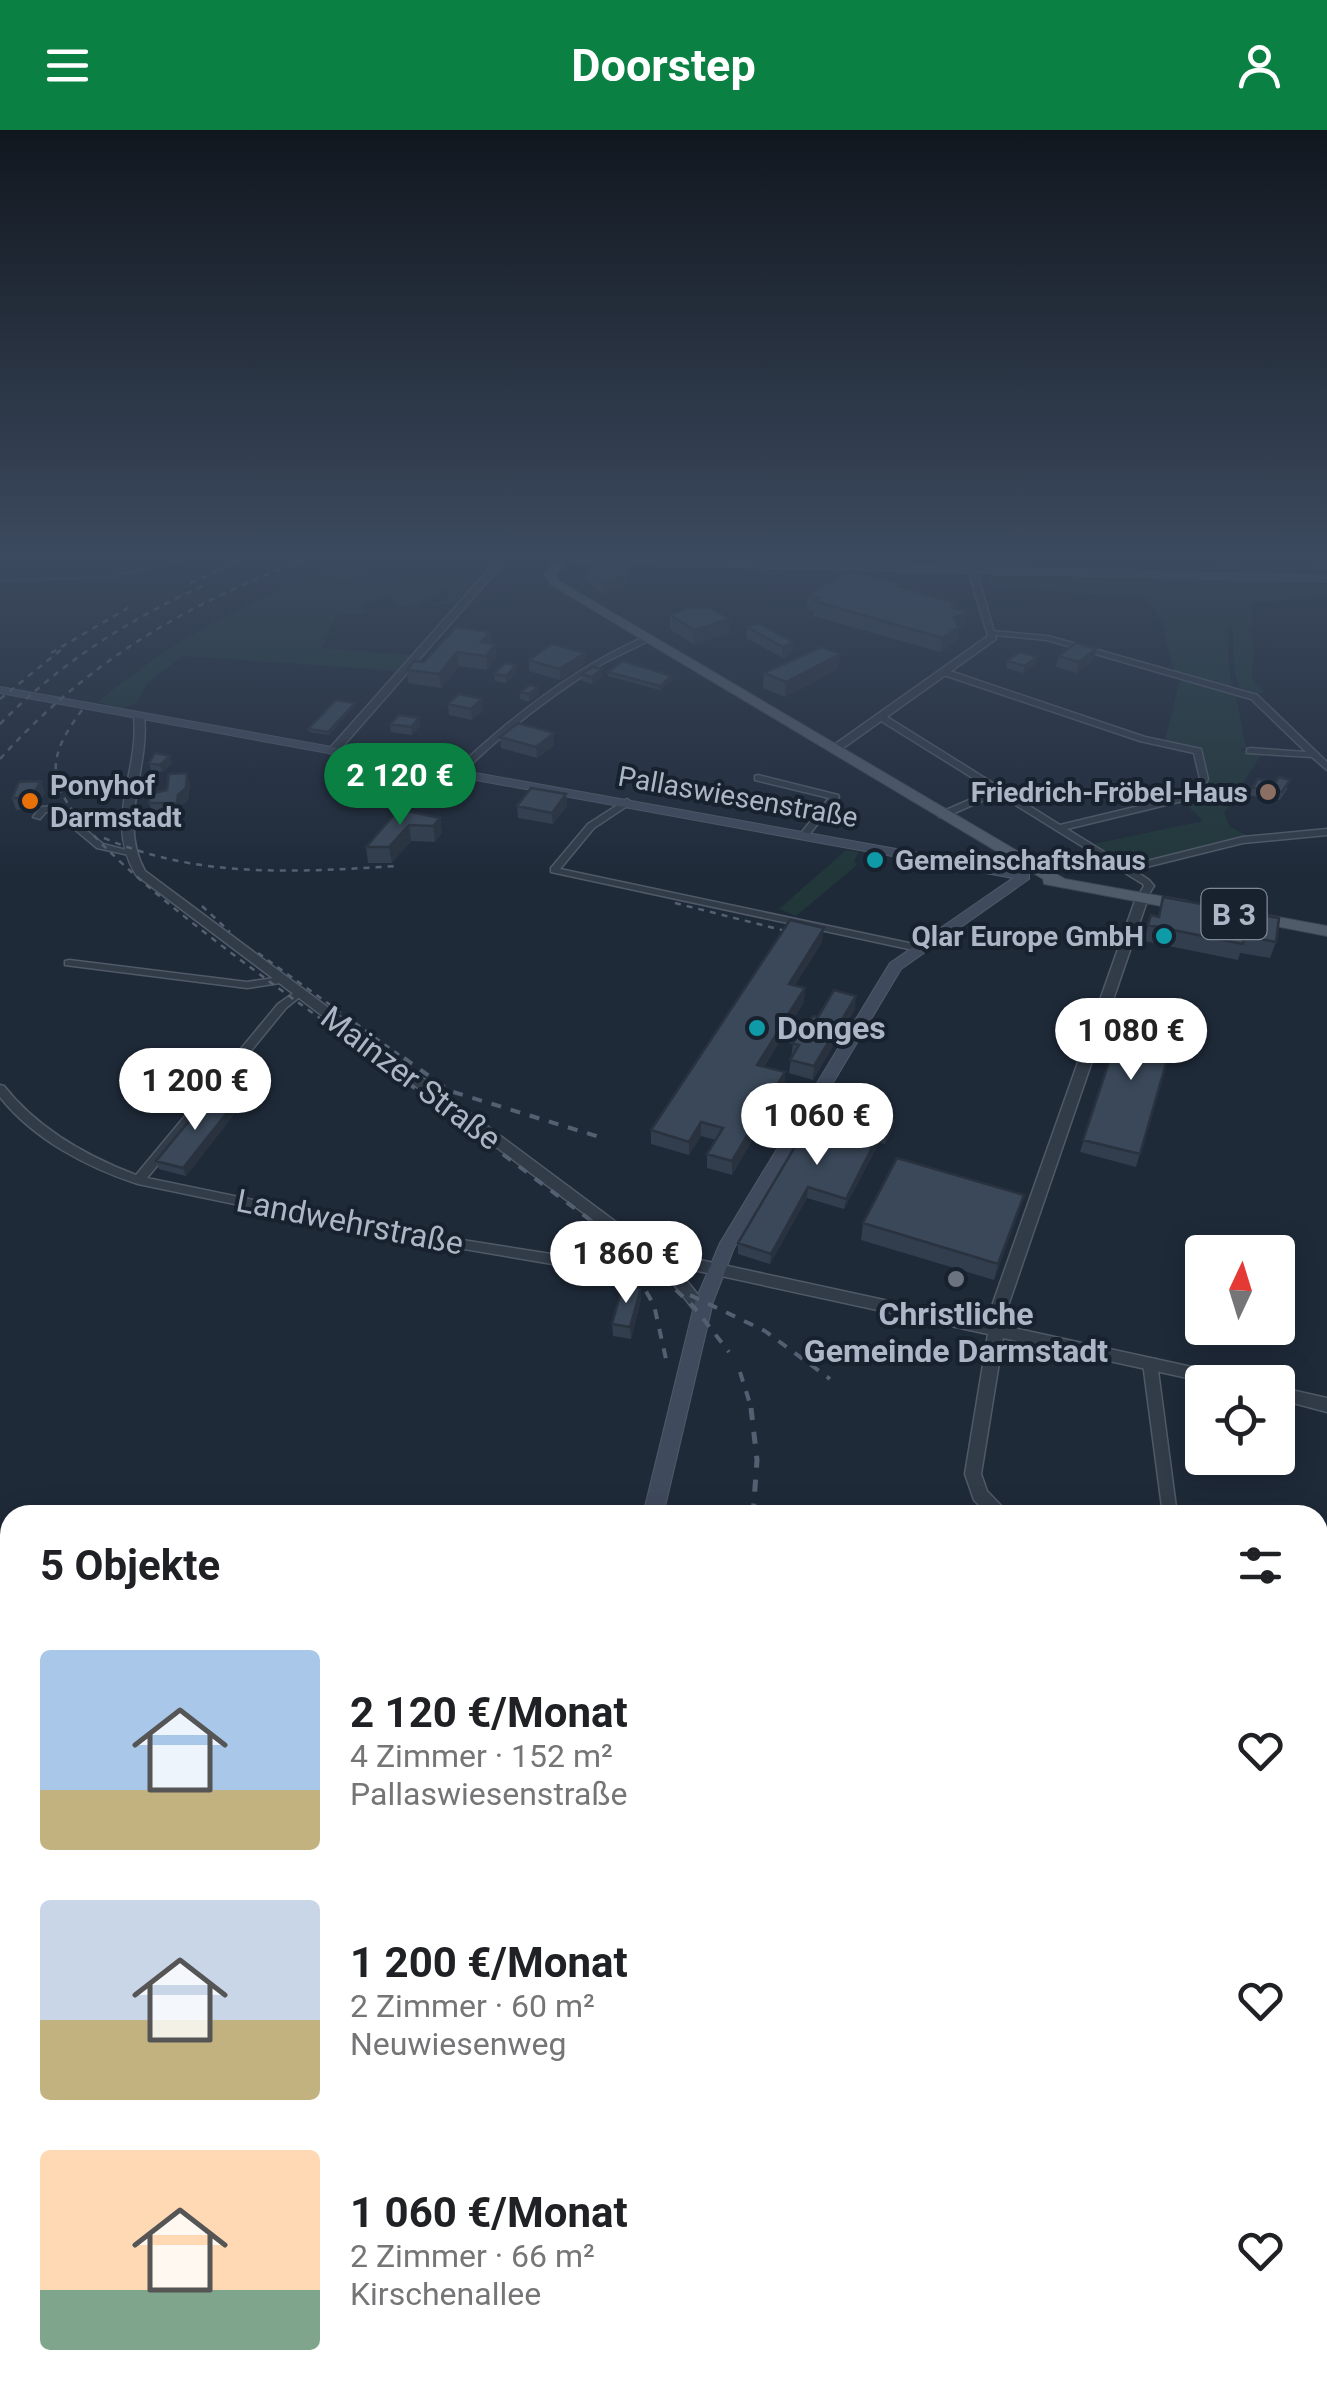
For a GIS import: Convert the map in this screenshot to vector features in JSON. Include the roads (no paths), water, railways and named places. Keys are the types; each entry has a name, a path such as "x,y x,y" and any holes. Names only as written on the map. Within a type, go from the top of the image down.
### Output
{"main road":[{"name":"B 3","path":"689,664 942,815 1022,869"},
{"path":"0,690 139,716"},
{"name":"Pallaswiesenstraße","path":"139,716 1022,869 1062,884 1205,909"},
{"path":"655,1505 702,1310 716,1268 889,976 918,948 1022,869"},
{"name":"B 3","path":"1240,915 1327,931"}],"street":[{"path":"334,750 410,664"},
{"path":"457,773 477,752 599,664"},
{"path":"834,749 956,664"},
{"path":"1136,664 1254,697 1327,767"},
{"path":"944,672 1143,740 1194,747 1204,779 1202,789 1184,800 1062,827"},
{"path":"129,852 128,826 141,733 139,716"},
{"path":"881,716 1149,884 1013,1268 996,1329 973,1474 980,1494 991,1505"},
{"path":"141,733 166,721"},
{"path":"1250,752 1316,755"},
{"path":"758,778 835,798 804,834"},
{"path":"942,815 996,787"},
{"path":"627,802 591,826 555,864 554,870 918,948"},
{"name":"Mainzer Straße","path":"40,814 58,810 100,846 129,852 150,883 620,1234 659,1256 716,1268"},
{"path":"1229,828 1243,840"},
{"path":"1127,869 1243,840 1327,832"},
{"path":"69,963 247,985 280,980"},
{"path":"138,1180 282,1006 298,992"},
{"name":"Landwehrstraße","path":"0,1089 22,1113 103,1169 138,1180 398,1234 570,1262 637,1265 659,1256"},
{"path":"659,1256 702,1310"},
{"path":"716,1268 1185,1371"},
{"path":"1150,1363 1169,1505"},
{"path":"1295,1397 1327,1404"}],"railway":[{"path":"0,699 44,664"},
{"path":"0,724 69,664"},
{"path":"0,759 33,724 104,664"},
{"path":"82,710 66,734 56,761 57,780 72,810 104,846 199,928 379,1061"},
{"path":"104,838 176,861 249,870 398,866"},
{"path":"675,903 790,932"},
{"path":"202,906 230,932"},
{"path":"258,953 408,1061"},
{"path":"375,1058 379,1061"},
{"path":"404,1058 450,1091 606,1139"},
{"path":"379,1061 646,1262 694,1307 729,1352"},
{"path":"626,1257 654,1305 666,1359"},
{"path":"690,1295 765,1331 830,1379"},
{"path":"740,1372 752,1410"},
{"path":"751,1408 757,1460 754,1505"}],"place":[{"name":"Friedrich-Fröbel-Haus","path":"1268,792"},
{"name":"Ponyhof Darmstadt","path":"30,801"},
{"name":"Gemeinschaftshaus","path":"875,860"},
{"name":"Qlar Europe GmbH","path":"1164,936"},
{"name":"Donges","path":"757,1028"},
{"name":"Christliche Gemeinde Darmstadt","path":"956,1279"}]}
